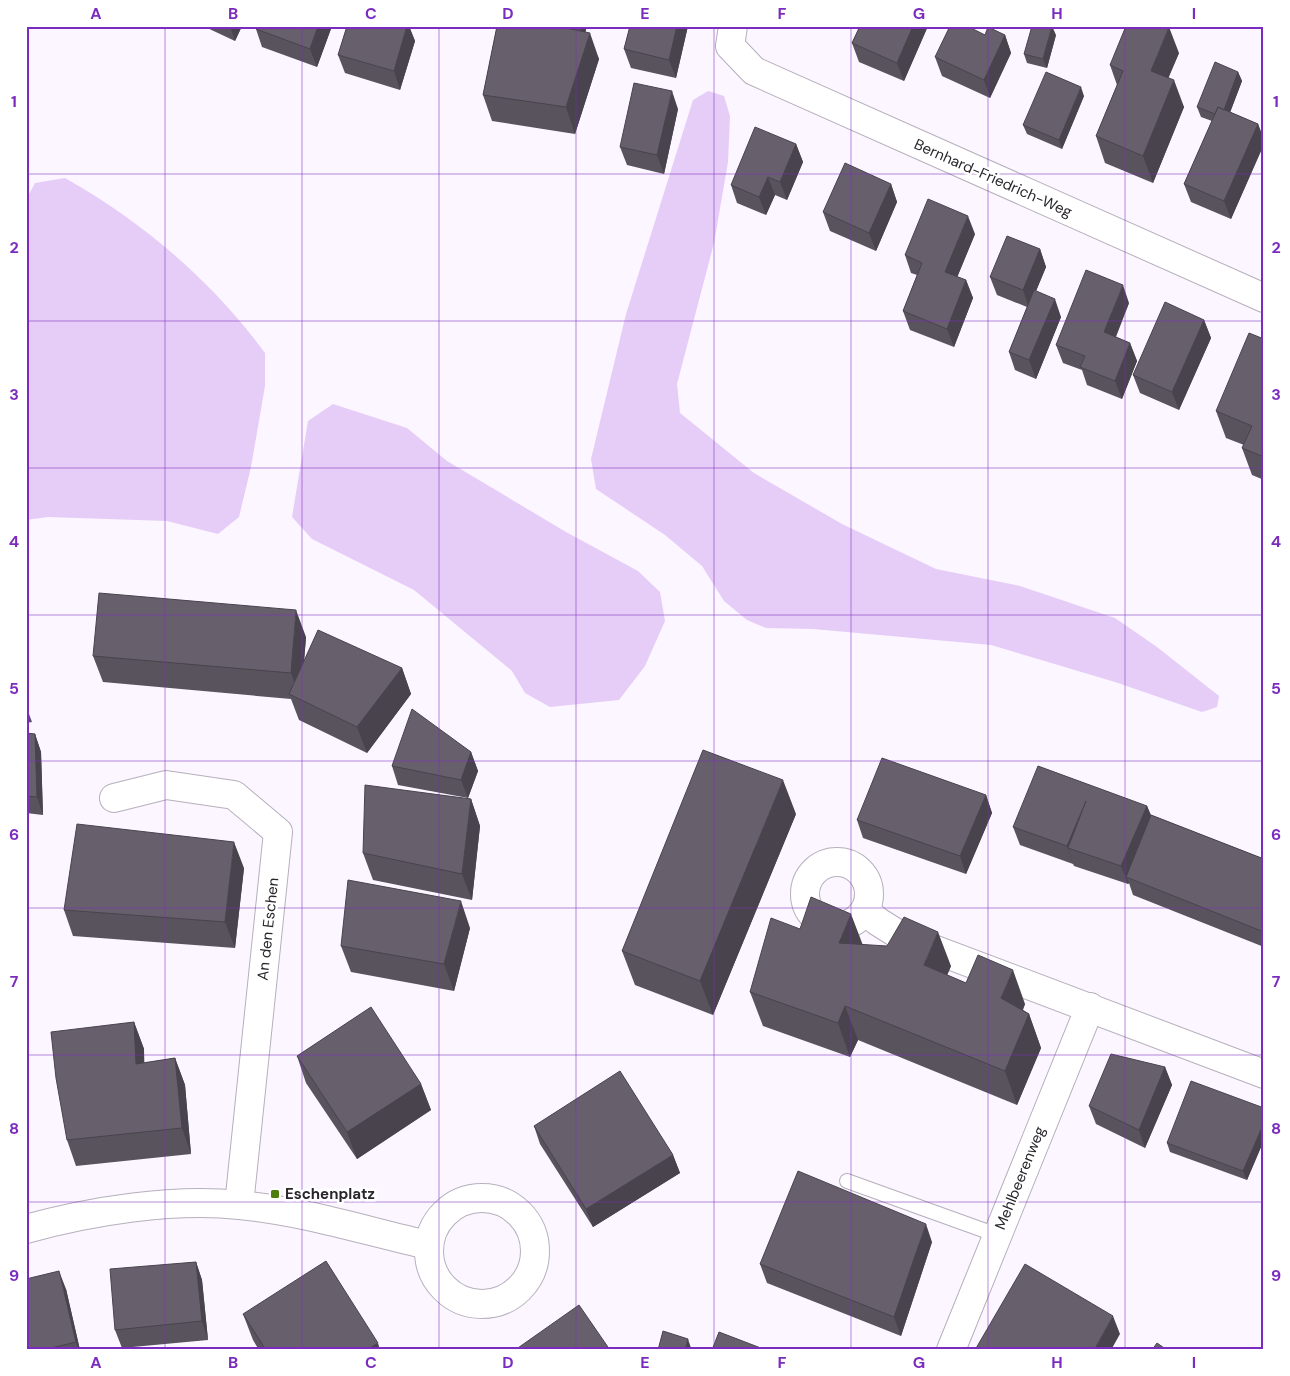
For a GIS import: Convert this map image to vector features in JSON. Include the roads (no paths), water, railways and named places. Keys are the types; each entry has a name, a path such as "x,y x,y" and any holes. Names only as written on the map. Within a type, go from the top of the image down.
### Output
{"street":[{"name":"Bernhard-Friedrich-Weg","path":"731,36 754,72 1264,298"},
{"name":"An den Eschen","path":"114,798 166,786 234,795 278,832 239,1205"},
{"path":"865,910 891,931 904,938 1264,1074"},
{"name":"Mehlbeerenweg","path":"951,1350 1090,1007"},
{"path":"26,1229 57,1220 172,1203 239,1205 282,1211 428,1246"}],"lane":[{"path":"847,1181 997,1235"}],"place":[{"name":"Eschenplatz","path":"275,1194"}]}
